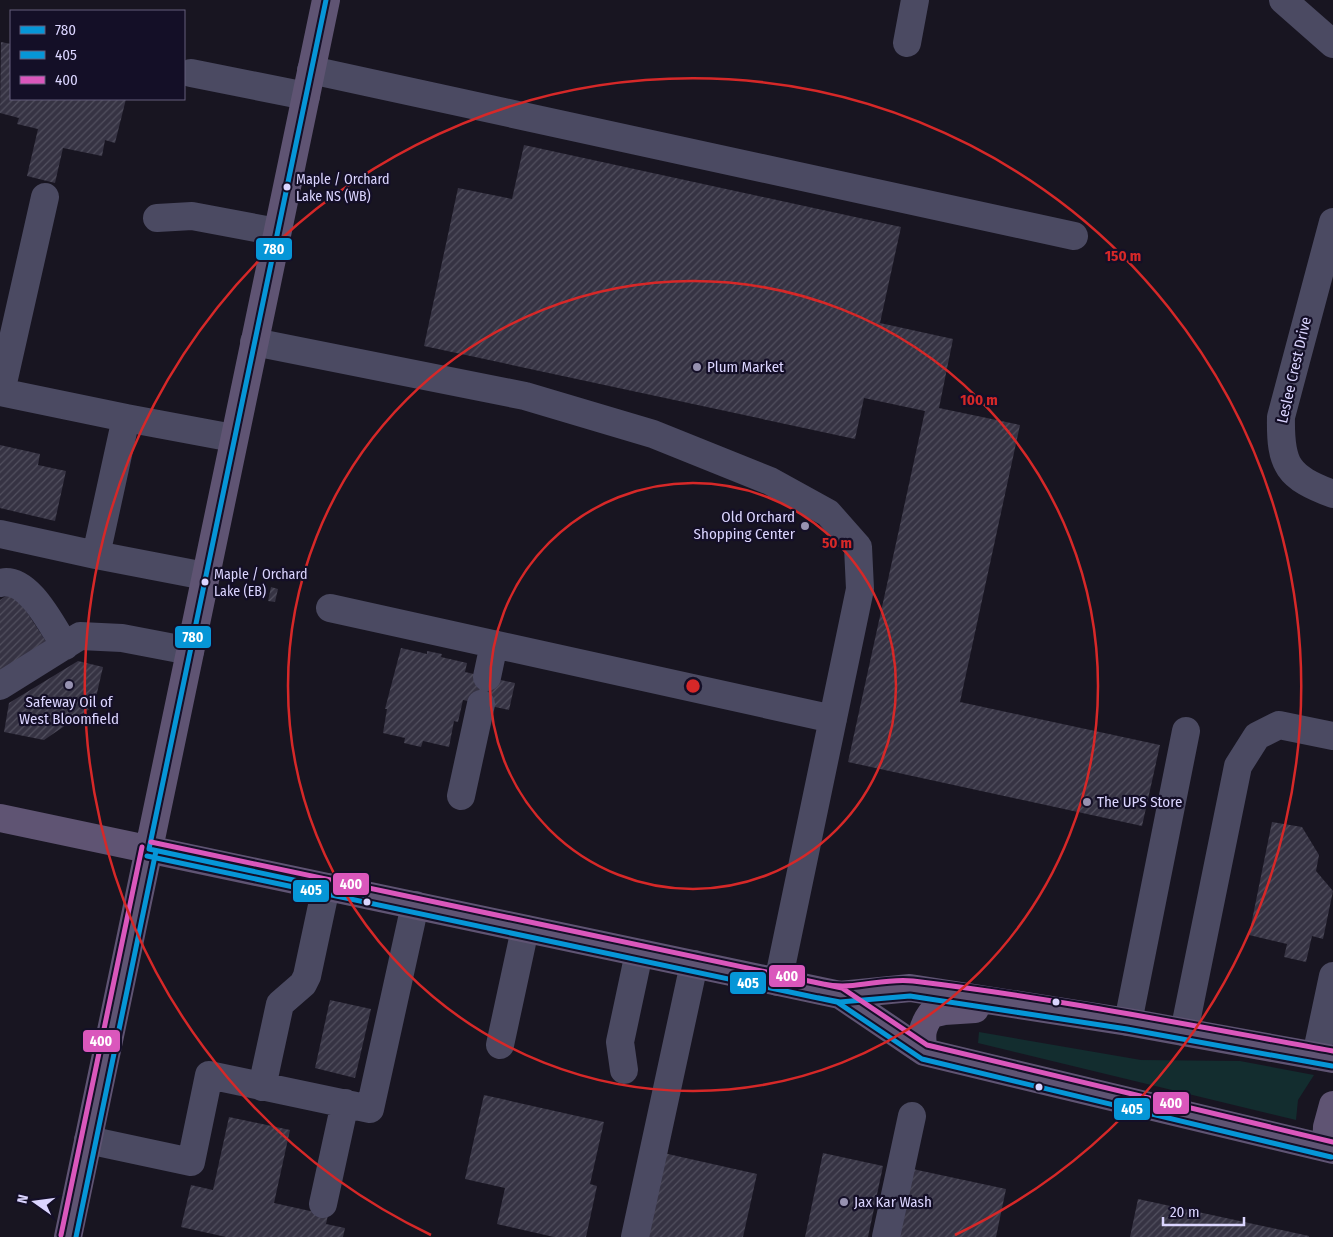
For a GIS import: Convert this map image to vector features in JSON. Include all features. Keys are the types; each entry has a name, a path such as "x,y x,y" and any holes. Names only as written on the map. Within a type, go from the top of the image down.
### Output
{"main road":[{"path":"68,1237 233,438 326,0"},
{"path":"0,818 840,995 910,988 1128,1022 1324,1057"},
{"path":"840,995 924,1052 1329,1149 1327,1127 1333,1105"},
{"path":"924,1052 921,1037 923,1025 931,1014 944,1011 1030,1007"}],"street":[{"path":"907,43 916,0"},
{"path":"1283,0 1333,44"},
{"path":"191,74 308,83 1074,236"},
{"path":"45,198 1,392 233,438"},
{"path":"158,218 192,216 277,232"},
{"name":"Leslee Crest Drive","path":"1333,222 1281,418 1280,438 1283,460 1305,484 1333,494"},
{"path":"254,342 534,399 668,440 770,481 828,513 858,547 860,589 778,982"},
{"path":"96,555 126,418"},
{"path":"0,534 205,576"},
{"path":"0,583 16,584 30,593 65,646"},
{"path":"330,608 833,719"},
{"path":"0,686 80,636 122,638 190,651"},
{"path":"486,677 494,644"},
{"path":"462,796 481,704"},
{"path":"1184,1032 1238,766 1256,736 1279,725 1333,736"},
{"path":"1128,1022 1186,731"},
{"path":"262,1086 280,1004 303,984 307,976 326,887"},
{"path":"88,1140 191,1162 209,1074 370,1109 415,905"},
{"path":"500,1044 525,929"},
{"path":"624,1070 620,1042 639,953"},
{"path":"635,1237 694,964"},
{"path":"1324,1057 1333,976"},
{"path":"322,1204 345,1103"},
{"path":"886,1237 912,1116"}],"green space":[{"path":"979,1032 1141,1060 1240,1061 1314,1075 1298,1100 1296,1120 978,1043"}],"building":[{"path":"1,42 10,44 10,100 126,100 115,143 105,140 102,156 63,148 55,183 27,176 38,129 17,124 19,118 0,113"},
{"path":"524,145 901,227 880,323 953,339 939,408 1020,425 960,702 1160,745 1142,826 848,762 925,411 864,398 855,439 424,346 458,188 512,199"},
{"path":"0,445 40,454 38,465 66,471 55,521 0,508"},
{"path":"271,587 278,589 275,602 268,601"},
{"path":"13,591 47,643 0,673 0,600"},
{"path":"401,648 427,654 427,651 442,654 441,657 467,663 465,672 515,683 509,710 463,700 458,722 454,721 449,747 423,741 421,747 404,743 405,738 383,733 387,709 385,709"},
{"name":"Safeway Oil of West Bloomfield","path":"78,661 103,667 94,706 44,740 4,732 9,703"},
{"path":"1272,822 1302,827 1319,855 1316,871 1333,891 1323,939 1312,936 1306,962 1284,957 1287,944 1249,935"},
{"path":"330,1000 371,1009 355,1078 315,1068"},
{"path":"484,1095 604,1122 590,1184 597,1186 586,1237 554,1237 497,1224 505,1188 465,1179"},
{"path":"229,1117 290,1130 274,1203 328,1215 326,1224 345,1228 343,1237 226,1237 181,1227 191,1185 213,1190"},
{"path":"659,1152 757,1174 743,1237 640,1237"},
{"name":"Jax Kar Wash","path":"823,1153 883,1166 868,1237 805,1237"},
{"path":"908,1168 1006,1189 996,1237 893,1237"},
{"path":"1138,1199 1309,1236 1309,1237 1130,1237"}],"transit line":[{"name":"780","path":"149,849 326,0"},
{"name":"400","path":"151,842 842,988 927,1045 1333,1142"},
{"name":"400","path":"61,1235 142,847"},
{"name":"780","path":"149,849 364,895"},
{"name":"405","path":"76,1237 156,851"},
{"name":"405","path":"147,856 837,1002 922,1059 1331,1157"},
{"name":"400","path":"823,984 846,986 902,980 913,981 1124,1013 1333,1051"},
{"name":"405","path":"819,998 840,1002 910,996 1127,1029 1332,1066"}],"place":[{"name":"Maple / Orchard Lake NS (WB)","path":"287,187"},
{"name":"Plum Market","path":"697,367"},
{"name":"Old Orchard Shopping Center","path":"805,526"},
{"name":"Maple / Orchard Lake (EB)","path":"205,582"},
{"name":"Safeway Oil of West Bloomfield","path":"69,685"},
{"name":"The UPS Store","path":"1087,802"},
{"name":"Jax Kar Wash","path":"844,1202"}]}
